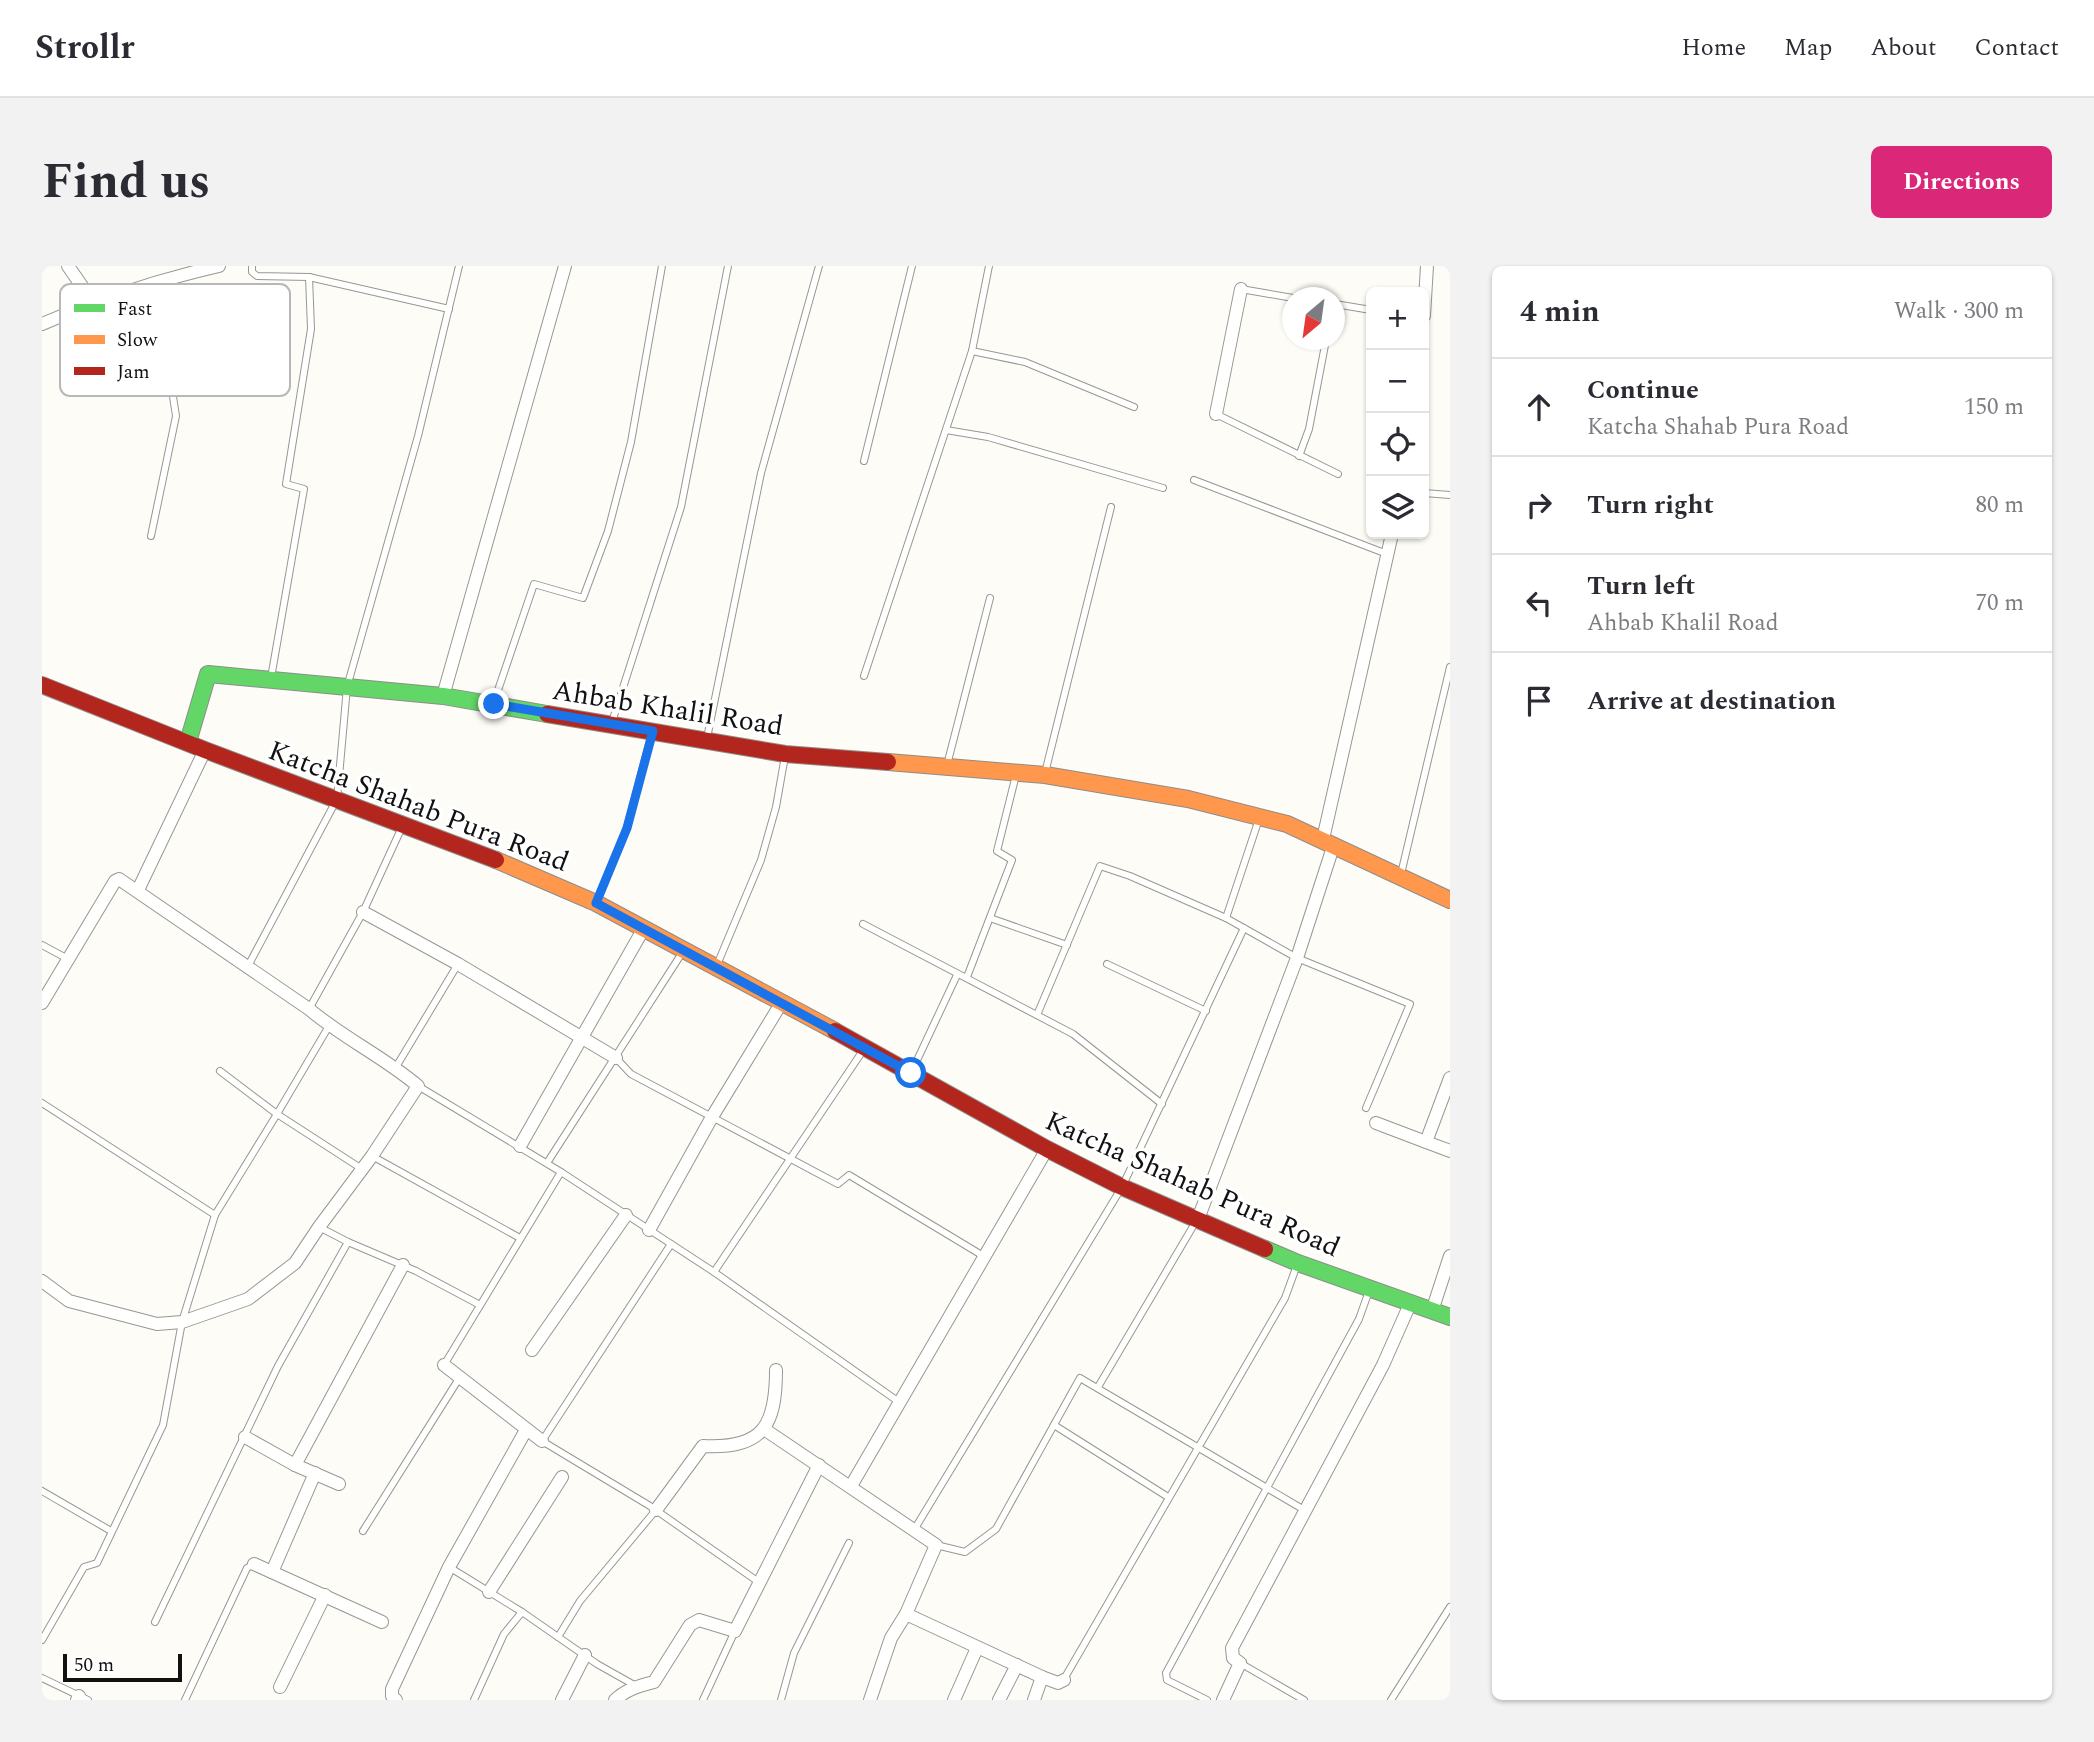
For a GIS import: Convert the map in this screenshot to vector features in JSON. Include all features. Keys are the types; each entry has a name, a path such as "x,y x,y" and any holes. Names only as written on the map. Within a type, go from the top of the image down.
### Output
{"street":[{"path":"68,266 80,284"},
{"path":"149,284 219,266"},
{"path":"443,696 565,266"},
{"path":"1426,287 1427,266"},
{"path":"1216,414 1241,289"},
{"path":"42,324 60,316"},
{"path":"1198,1219 1297,958 1329,841 1391,539"},
{"name":"Ahbab Khalil Road","path":"188,742 208,674 443,696 785,754 1045,775 1188,799 1287,824 1329,841 1450,900"},
{"name":"Katcha Shahab Pura Road","path":"42,685 205,750 497,860 596,903 865,1047 1046,1149 1122,1187 1298,1263 1450,1317"},
{"path":"138,890 205,750"},
{"path":"42,1003 115,881 119,879 309,1009 329,1026 396,1067 418,1086 372,1156 295,1263 248,1299 182,1322 158,1324 69,1301 42,1281"},
{"path":"363,912 458,964 616,1058"},
{"path":"520,1146 644,928"},
{"path":"649,1230 712,1117 782,1002"},
{"path":"1426,1142 1450,1078"},
{"path":"1376,1123 1450,1151"},
{"path":"851,1486 1046,1149"},
{"path":"532,1350 626,1215"},
{"path":"1432,1311 1450,1256"},
{"path":"295,1465 403,1265"},
{"path":"1223,1700 1240,1663 1233,1658 1232,1648 1383,1365 1409,1304"},
{"path":"444,1364 542,1441"},
{"path":"656,1510 703,1446 736,1445 751,1439 764,1429 776,1393 776,1370"},
{"path":"764,1429 936,1545 906,1614 891,1638 870,1700"},
{"path":"396,1700 392,1696 392,1689 449,1567 526,1430"},
{"path":"245,1437 295,1465 339,1485"},
{"path":"624,1695 654,1682 690,1625 699,1620 735,1631 819,1465"},
{"path":"272,1572 315,1474"},
{"path":"489,1592 562,1478"},
{"path":"254,1564 382,1622"},
{"path":"279,1688 325,1595"},
{"path":"906,1614 1042,1677 1058,1683 1064,1680"},
{"path":"954,1700 977,1647"},
{"path":"562,1700 585,1655"},
{"path":"999,1700 1017,1665"},
{"path":"1034,1700 1042,1677"}],"lane":[{"path":"252,266 252,272 257,276 309,277 449,309"},
{"path":"247,968 337,799 347,687 418,436 459,266"},
{"path":"494,704 534,584 583,598 608,531 631,442 662,266"},
{"path":"611,724 681,508 729,266"},
{"path":"706,740 761,473 819,266"},
{"path":"864,461 912,266"},
{"path":"864,676 972,351 989,266"},
{"path":"271,680 304,489 286,484 310,329 309,277"},
{"path":"161,280 161,284"},
{"path":"1241,289 1282,296"},
{"path":"1345,306 1366,309"},
{"path":"1298,456 1309,429 1324,350"},
{"path":"972,351 1025,362 1134,407"},
{"path":"151,536 176,416 173,396"},
{"path":"1216,414 1338,474"},
{"path":"946,429 988,437 1163,488"},
{"path":"1194,480 1387,554"},
{"path":"1429,493 1450,495"},
{"path":"1045,775 1111,507"},
{"path":"946,767 990,598"},
{"path":"1400,876 1450,667"},
{"path":"596,903 627,828 653,731"},
{"path":"717,967 761,860 776,807 785,754"},
{"path":"967,977 1012,860 997,851 1017,773"},
{"path":"1226,918 1259,817"},
{"path":"309,1009 363,912 403,824"},
{"path":"1037,1015 1100,866 1130,876 1226,918 1297,958 1410,1004 1367,1108"},
{"path":"990,918 1067,946"},
{"path":"863,924 1073,1034 1162,1104"},
{"path":"914,1530 1122,1187 1244,928"},
{"path":"42,945 69,959"},
{"path":"547,1163 684,949"},
{"path":"396,1067 458,964"},
{"path":"1107,964 1206,1012"},
{"path":"911,1073 957,975"},
{"path":"42,1640 84,1567 97,1563 163,1425 182,1322 215,1214 329,1026"},
{"path":"714,1272 865,1047"},
{"path":"616,1058 631,1074 838,1184 849,1175 985,1257"},
{"path":"220,1071 277,1114 362,1169"},
{"path":"418,1086 520,1146 714,1272 899,1402"},
{"path":"42,1103 215,1214"},
{"path":"372,1156 520,1238"},
{"path":"444,1364 561,1172"},
{"path":"1098,1388 1198,1219"},
{"path":"319,1227 403,1265 480,1305"},
{"path":"155,1622 278,1366 348,1242"},
{"path":"671,1244 542,1441 656,1510 760,1583"},
{"path":"1064,1680 1285,1298 1298,1263"},
{"path":"1207,1700 1167,1680 1166,1673 1359,1319 1369,1289"},
{"path":"363,1531 460,1377"},
{"path":"936,1545 965,1552 996,1530 1080,1378 1306,1511"},
{"path":"1054,1425 1168,1497"},
{"path":"42,1492 111,1531"},
{"path":"558,1637 580,1601 656,1510"},
{"path":"781,1700 794,1653 849,1543"},
{"path":"185,1700 247,1568 254,1564"},
{"path":"449,1567 585,1655 624,1695"},
{"path":"1391,1700 1450,1607"},
{"path":"474,1700 504,1634 522,1612"},
{"path":"704,1700 735,1631"},
{"path":"1240,1663 1304,1700"},
{"path":"42,1678 81,1699"}],"traffic: fast":[{"path":"188,742 208,674 443,696 547,714"},
{"path":"1265,1249 1450,1317"}],"traffic: slow":[{"path":"888,762 1045,775 1188,799 1287,824 1450,900"},
{"path":"496,860 596,903 835,1031"}],"traffic: jam":[{"path":"42,685 496,860"},
{"path":"547,714 785,754 888,762"},
{"path":"835,1031 1047,1149 1122,1187 1265,1249"}],"route":[{"path":"494,704 653,731 627,828 596,903 911,1073"}]}
